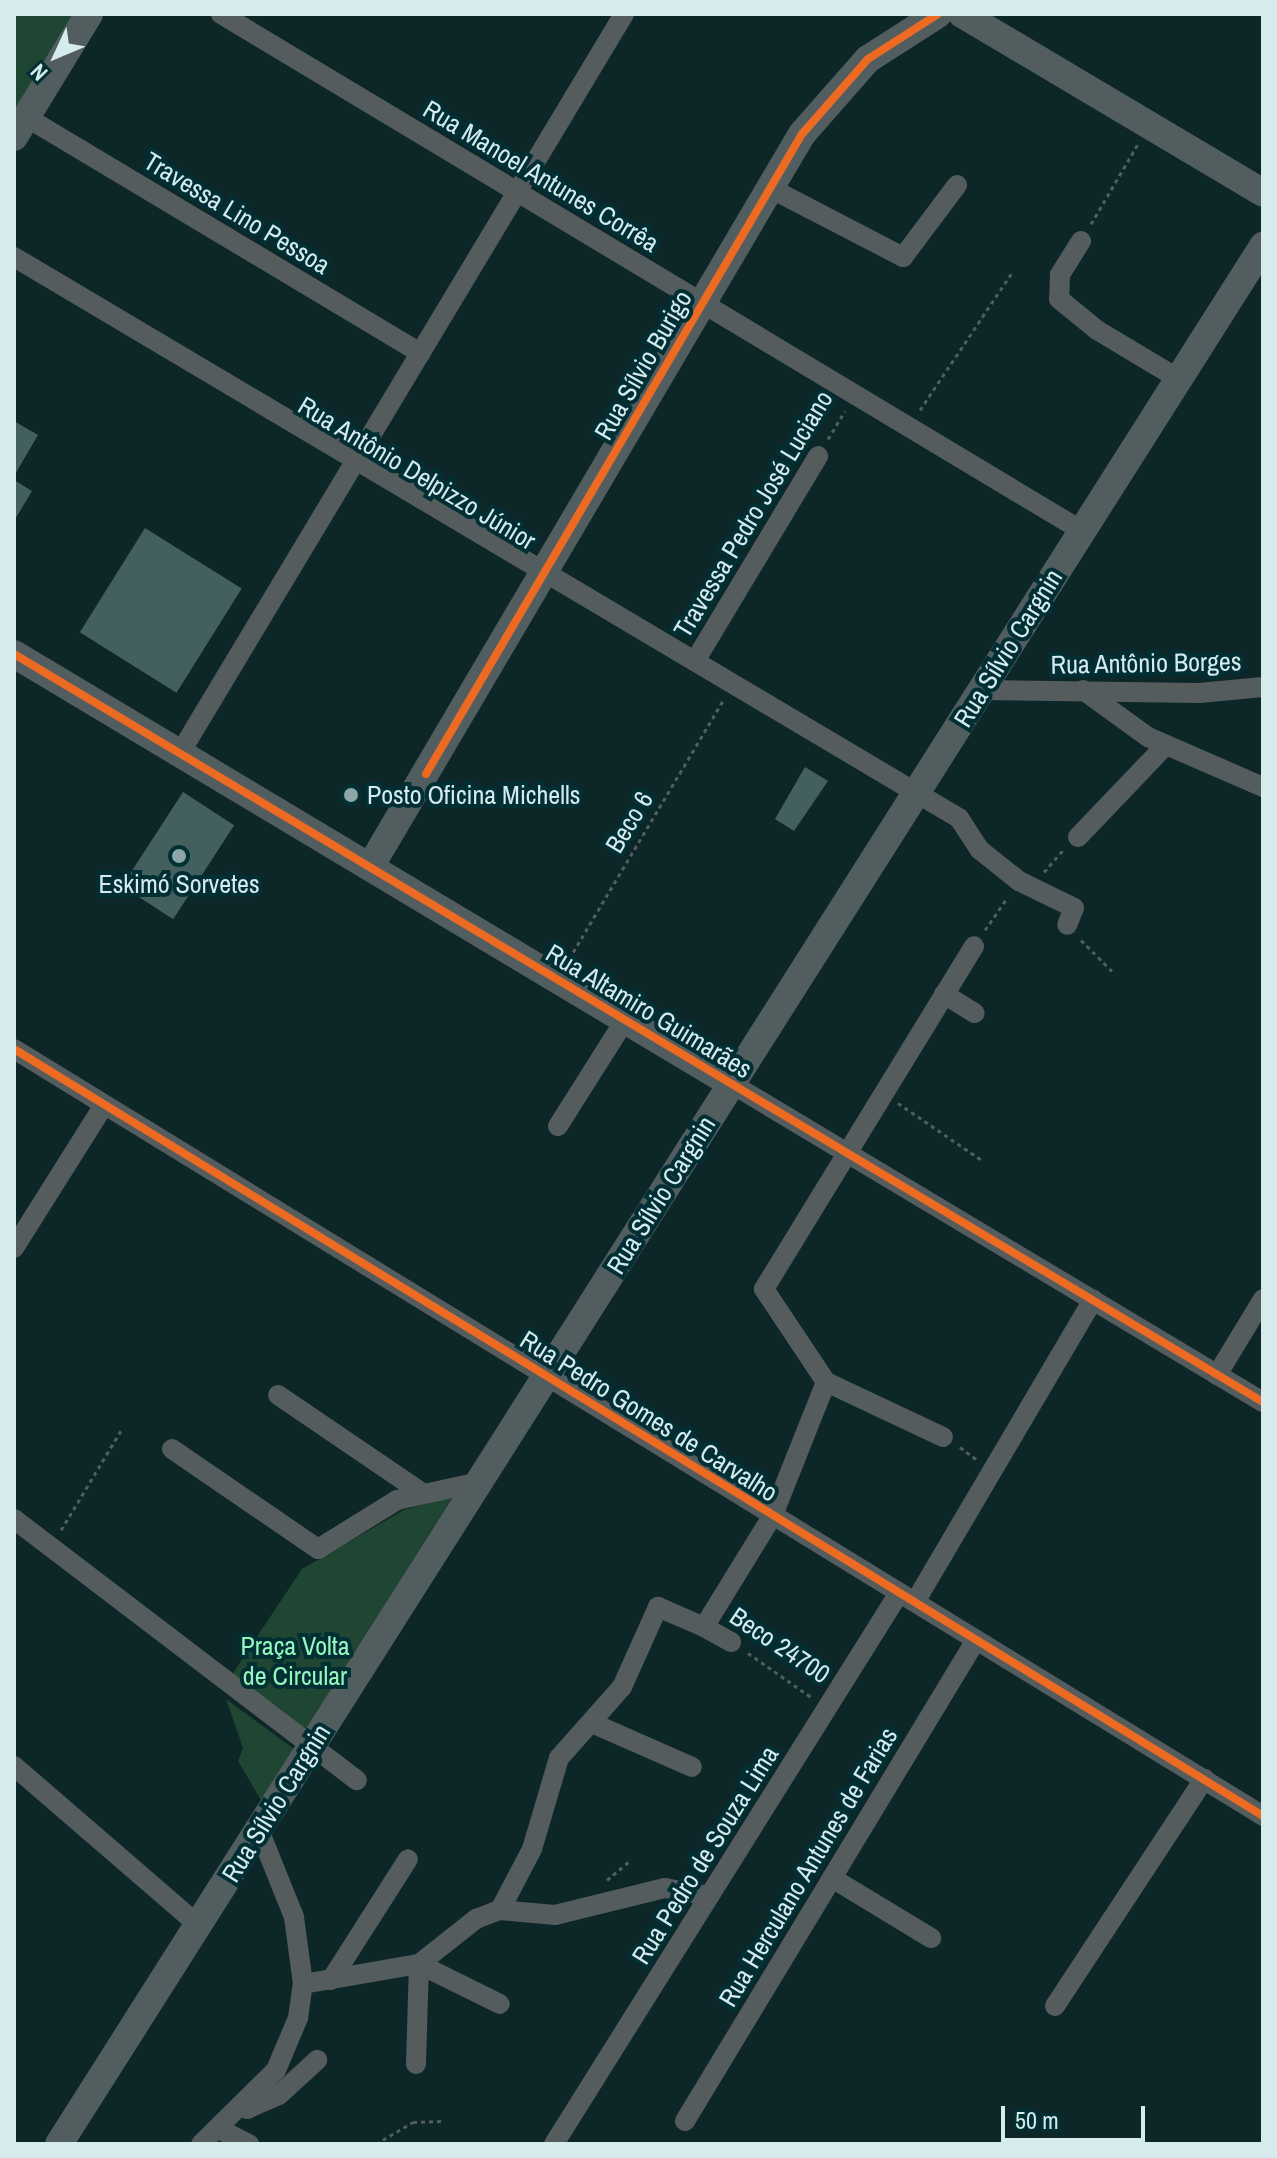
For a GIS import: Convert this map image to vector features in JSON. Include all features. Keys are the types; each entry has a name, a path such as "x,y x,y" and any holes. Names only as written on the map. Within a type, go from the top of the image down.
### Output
{"street":[{"path":"18,130 89,14"},
{"name":"Rua Manoel Antunes Corrêa","path":"221,14 1082,531"},
{"path":"180,753 624,14"},
{"name":"Rua Sílvio Burigo","path":"370,867 802,134 848,78 895,40 938,14"},
{"path":"962,14 1263,193"},
{"name":"Travessa Lino Pessoa","path":"18,130 421,353"},
{"path":"770,188 903,257 957,185"},
{"path":"1081,241 1060,275 1059,299 1097,330 1179,379"},
{"name":"Rua Sílvio Cargnin","path":"59,2144 1263,246"},
{"name":"Rua Antônio Delpizzo Júnior","path":"14,257 959,818 980,850 1070,916"},
{"name":"Travessa Pedro José Luciano","path":"695,661 818,456"},
{"name":"Rua Altamiro Guimarães","path":"14,654 1263,1402"},
{"name":"Rua Antônio Borges","path":"981,690 1199,693 1263,687"},
{"path":"1083,690 1132,728 1263,787"},
{"path":"1078,837 1166,745"},
{"path":"943,1437 826,1382 764,1289 845,1152 974,946"},
{"path":"944,994 975,1013"},
{"path":"558,1126 625,1020"},
{"name":"Rua Pedro Gomes de Carvalho","path":"14,1049 1263,1816"},
{"path":"14,1248 104,1105"},
{"path":"1217,1375 1263,1299"},
{"name":"Rua Pedro de Souza Lima","path":"554,2144 827,1708 907,1598 1093,1300"},
{"path":"704,1627 773,1515 826,1382"},
{"path":"278,1395 419,1491"},
{"path":"172,1449 318,1549 419,1491 479,1482"},
{"path":"14,1519 310,1749 357,1780"},
{"name":"Beco 24700","path":"592,1723 632,1670 658,1607 731,1642"},
{"name":"Rua Herculano Antunes de Farias","path":"685,2121 976,1640"},
{"path":"500,1910 532,1849 559,1758 592,1723 692,1767"},
{"path":"14,1766 198,1925"},
{"path":"1055,2006 1204,1779"},
{"path":"201,2144 239,2111 276,2070 298,2018 303,1984 287,1892 259,1830"},
{"path":"331,1980 408,1859"},
{"path":"832,1878 931,1938"},
{"path":"303,1984 419,1964 476,1919 500,1910 555,1915 665,1888 709,1896"},
{"path":"419,1964 500,2004"},
{"path":"416,2064 419,1964"},
{"path":"239,2111 279,2095 317,2060"},
{"path":"219,2129 249,2144"}],"path":[{"path":"1081,241 1149,126"},
{"path":"910,427 1011,274"},
{"path":"974,946 1026,885 1078,837"},
{"path":"1070,916 1115,974"},
{"path":"882,1092 983,1161"},
{"path":"50,1547 122,1429"},
{"path":"943,1437 990,1469"},
{"path":"376,2144 413,2122 444,2121"}],"green space":[{"path":"14,14 74,14 14,114"},
{"name":"Praça Volta de Circular","path":"453,1496 304,1732 231,1676 302,1569 404,1510"},
{"path":"226,1699 294,1749 261,1800 238,1761 243,1748"}],"building":[{"path":"14,421 38,435 14,476"},
{"path":"14,480 32,491 14,521"},
{"path":"145,528 242,588 176,693 80,632"},
{"path":"805,767 828,781 794,831 775,819"},
{"name":"Eskimó Sorvetes","path":"183,792 234,825 173,919 122,886"}],"cycle path":[{"path":"426,774 802,134 868,59 938,14"},
{"path":"14,654 1263,1402"},
{"path":"14,1049 1263,1816"}],"place":[{"name":"Posto Oficina Michells","path":"351,795"},
{"name":"Eskimó Sorvetes","path":"179,856"}]}
